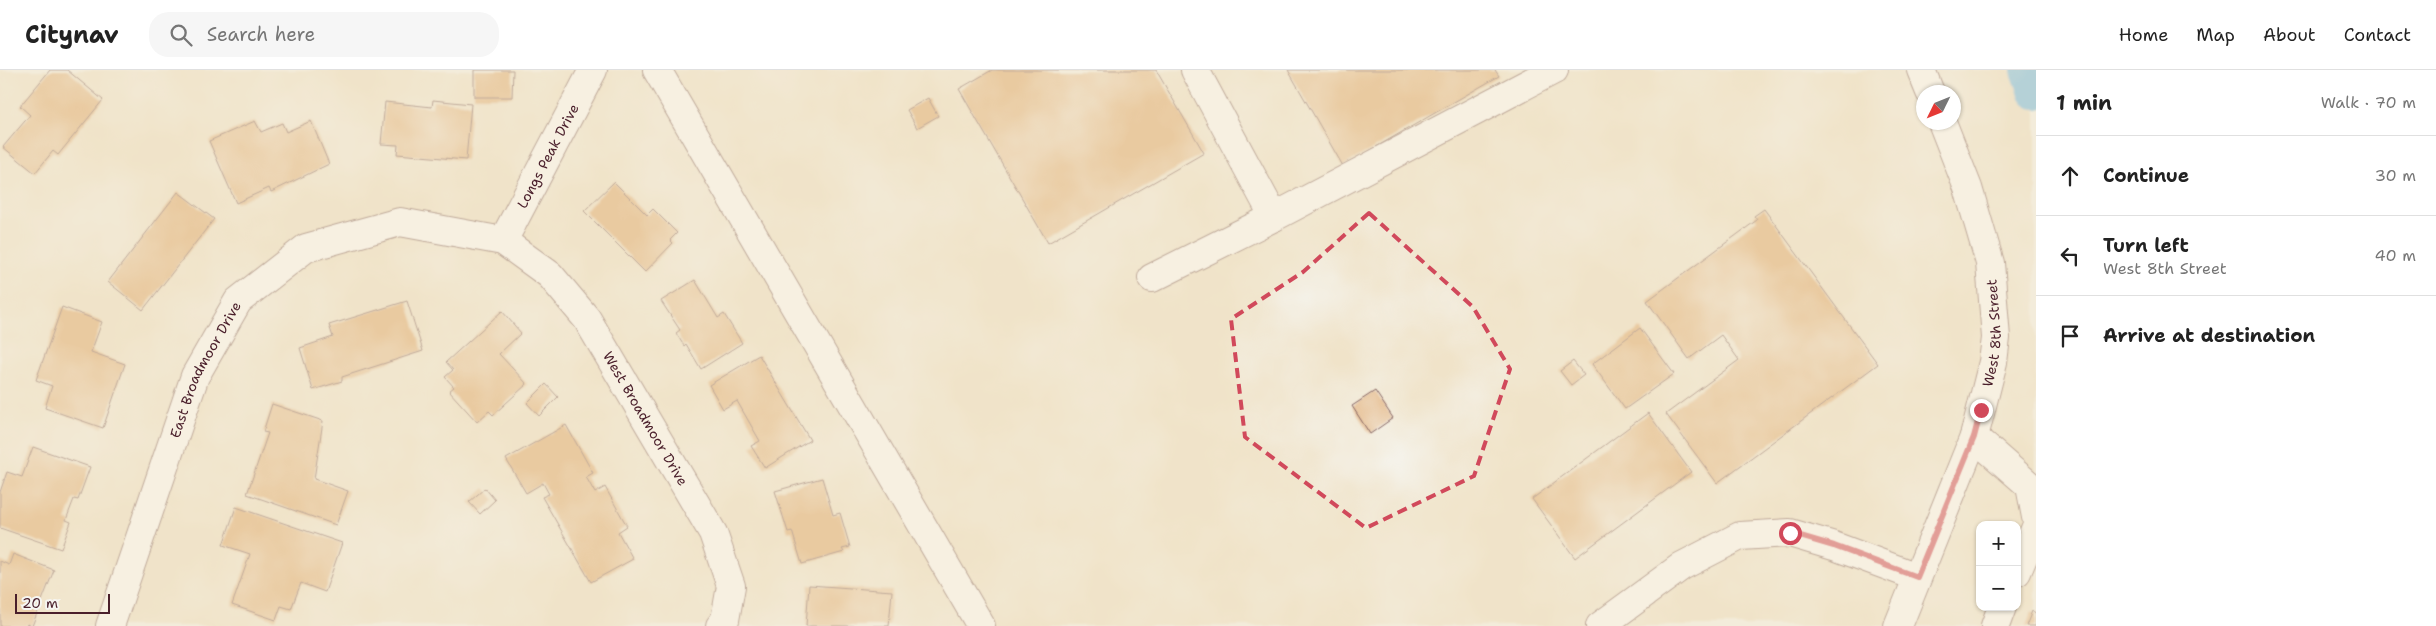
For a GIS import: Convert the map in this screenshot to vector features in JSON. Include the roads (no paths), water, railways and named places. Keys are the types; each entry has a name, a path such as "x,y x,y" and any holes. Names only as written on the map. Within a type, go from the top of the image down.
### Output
{"street":[{"name":"Longs Peak Drive","path":"502,241 593,70"},
{"path":"657,70 981,626"},
{"path":"1195,70 1274,217"},
{"path":"1152,278 1274,217 1554,70"},
{"path":"1921,70 1927,85"},
{"name":"West 8th Street","path":"1898,626 1974,437 1994,362 1996,338 1990,263 1968,188 1945,130"},
{"name":"East Broadmoor Drive","path":"110,626 195,376 238,301 306,248 400,222 502,241"},
{"name":"West Broadmoor Drive","path":"502,241 550,275 587,319 713,533 731,586 725,620 720,626"},
{"path":"1974,437 2030,486 2036,516"},
{"path":"2020,566 2036,527"},
{"path":"1600,626 1682,566 1740,536 1790,533 1834,546 1917,577"},
{"path":"1995,626 2001,611"}],"waterway":[{"path":"2028,70 2036,92"}]}
